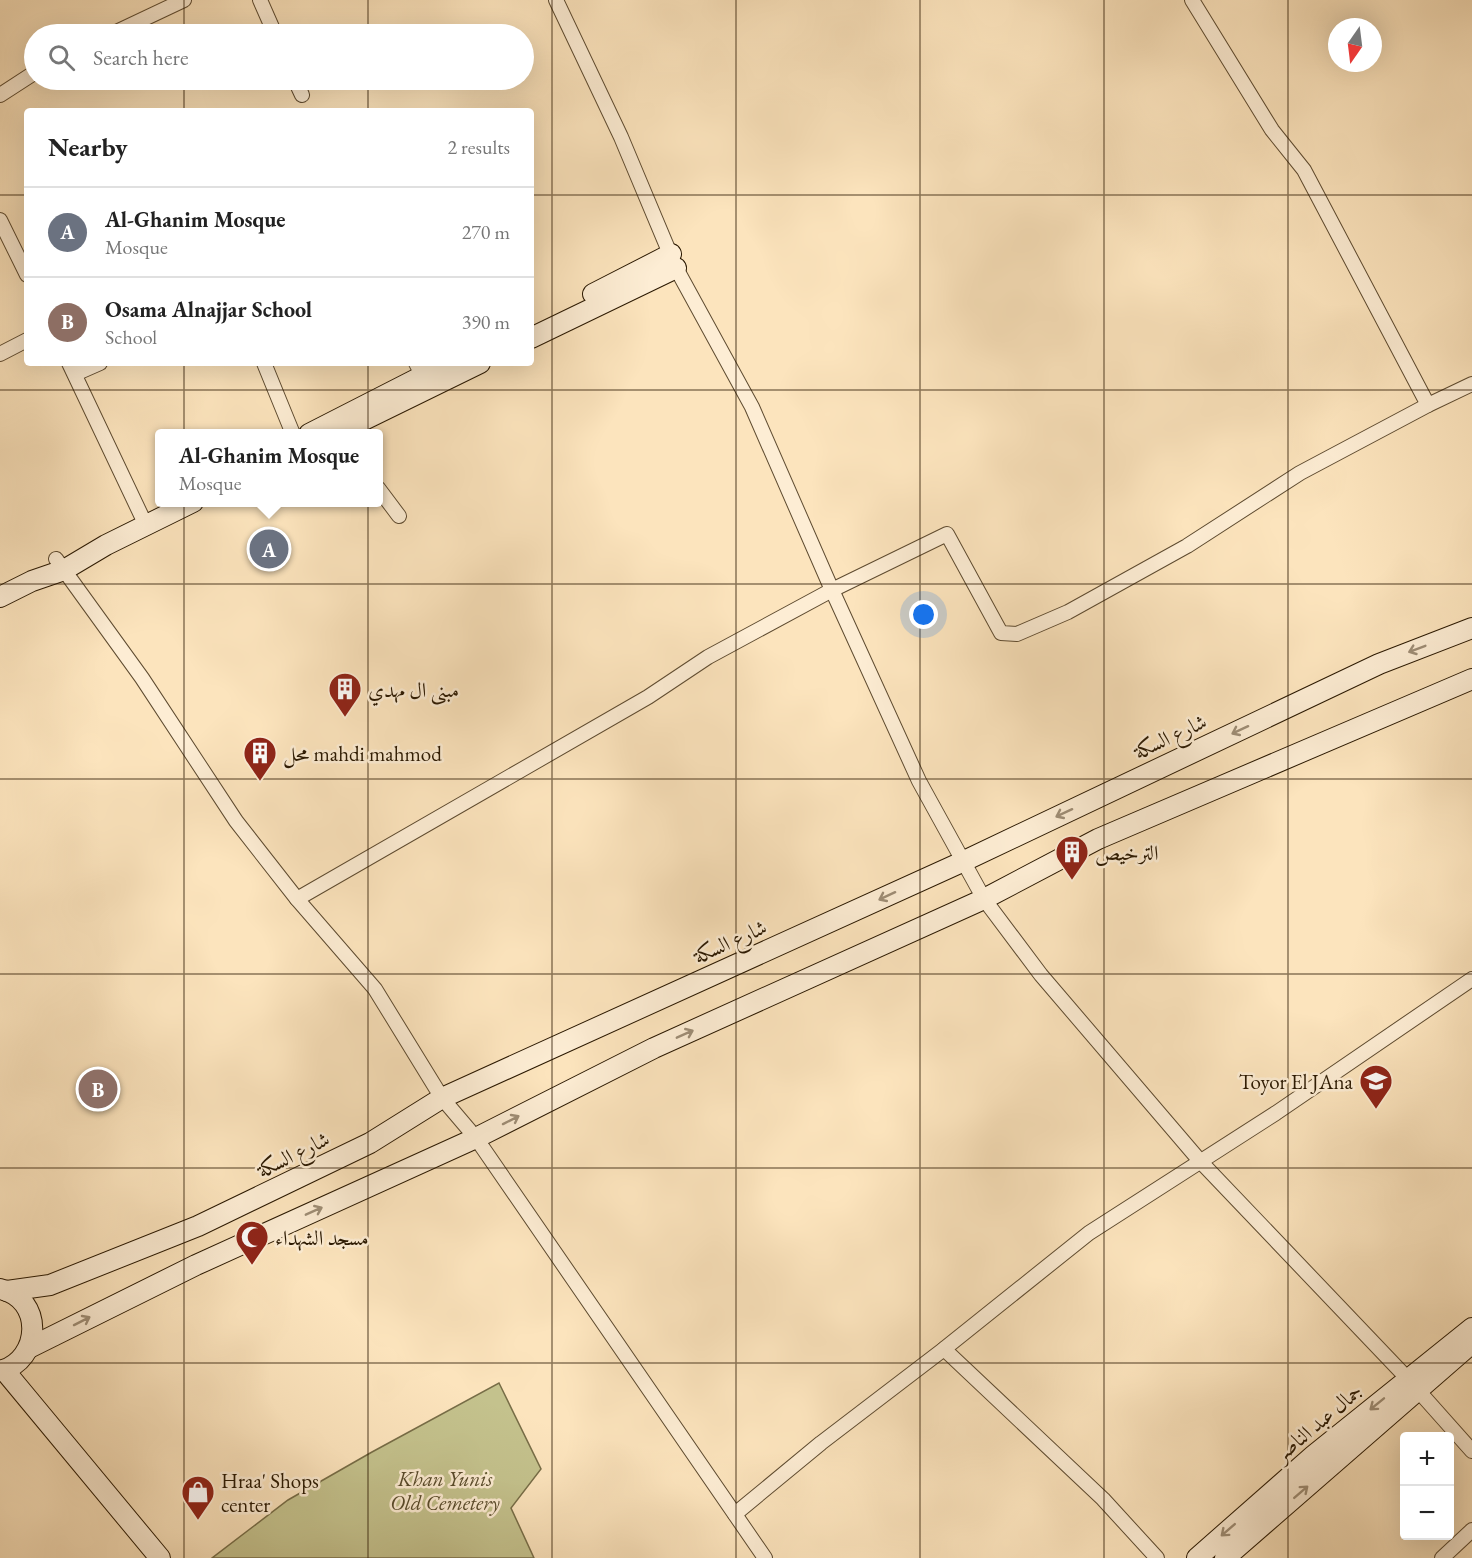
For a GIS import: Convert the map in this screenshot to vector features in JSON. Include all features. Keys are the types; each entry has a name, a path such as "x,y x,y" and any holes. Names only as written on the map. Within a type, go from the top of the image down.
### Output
{"main road":[{"path":"534,323 674,261"},
{"path":"534,336 674,261"},
{"path":"345,429 474,366"},
{"path":"317,429 419,369"},
{"path":"0,597 161,507"},
{"path":"0,585 106,545 183,507"},
{"name":"شارع السكة","path":"4,1290 50,1285 198,1226 370,1143 442,1098 962,861 1379,664 1472,628"},
{"path":"29,1348 196,1265 476,1138 654,1048 984,899 1098,839 1472,679"},
{"path":"4,1290 18,1297 27,1308 32,1320 33,1334 29,1348 21,1359 2,1370 160,1558"},
{"name":"جمال عبد الناصر","path":"1225,1558 1472,1328"},
{"name":"جمال عبد الناصر","path":"1197,1558 1314,1455 1472,1343"}],"street":[{"path":"260,0 271,24"},
{"path":"556,0 621,137 674,261 752,407 919,781 984,899 1041,975 1200,1161 1413,1385 1472,1451"},
{"path":"1192,0 1272,130 1304,170 1428,405"},
{"path":"132,24 178,1"},
{"path":"0,95 24,79"},
{"path":"300,90 302,95"},
{"path":"0,220 24,269"},
{"path":"0,354 24,342"},
{"path":"265,366 291,429"},
{"path":"72,369 142,517"},
{"path":"297,899 648,697 708,657 832,590 947,534 1001,633 1017,634 1068,612 1187,546 1300,473 1472,384"},
{"path":"383,495 399,516"},
{"path":"60,564 142,678 236,821 297,899 375,989 442,1098 476,1138 765,1558"},
{"path":"735,1514 821,1443 944,1349 1089,1233 1276,1113 1472,979"},
{"path":"944,1349 1103,1499 1157,1558"},
{"path":"1442,1558 1472,1530"}],"green space":[{"name":"Khan Yunis Old Cemetery","path":"499,1383 541,1469 511,1508 534,1558 212,1558 288,1500"}],"place":[{"name":"Al-Ghanim Mosque","path":"269,549"},
{"name":"مبنى ال مهدي","path":"345,718"},
{"name":"محل mahdi mahmod","path":"260,782"},
{"name":"الترخيص","path":"1072,881"},
{"name":"Osama Alnajjar School","path":"98,1089"},
{"name":"Toyor El JAna","path":"1376,1110"},
{"name":"مسجد الشهداء","path":"252,1266"},
{"name":"Hraa' Shops center","path":"198,1521"}]}
